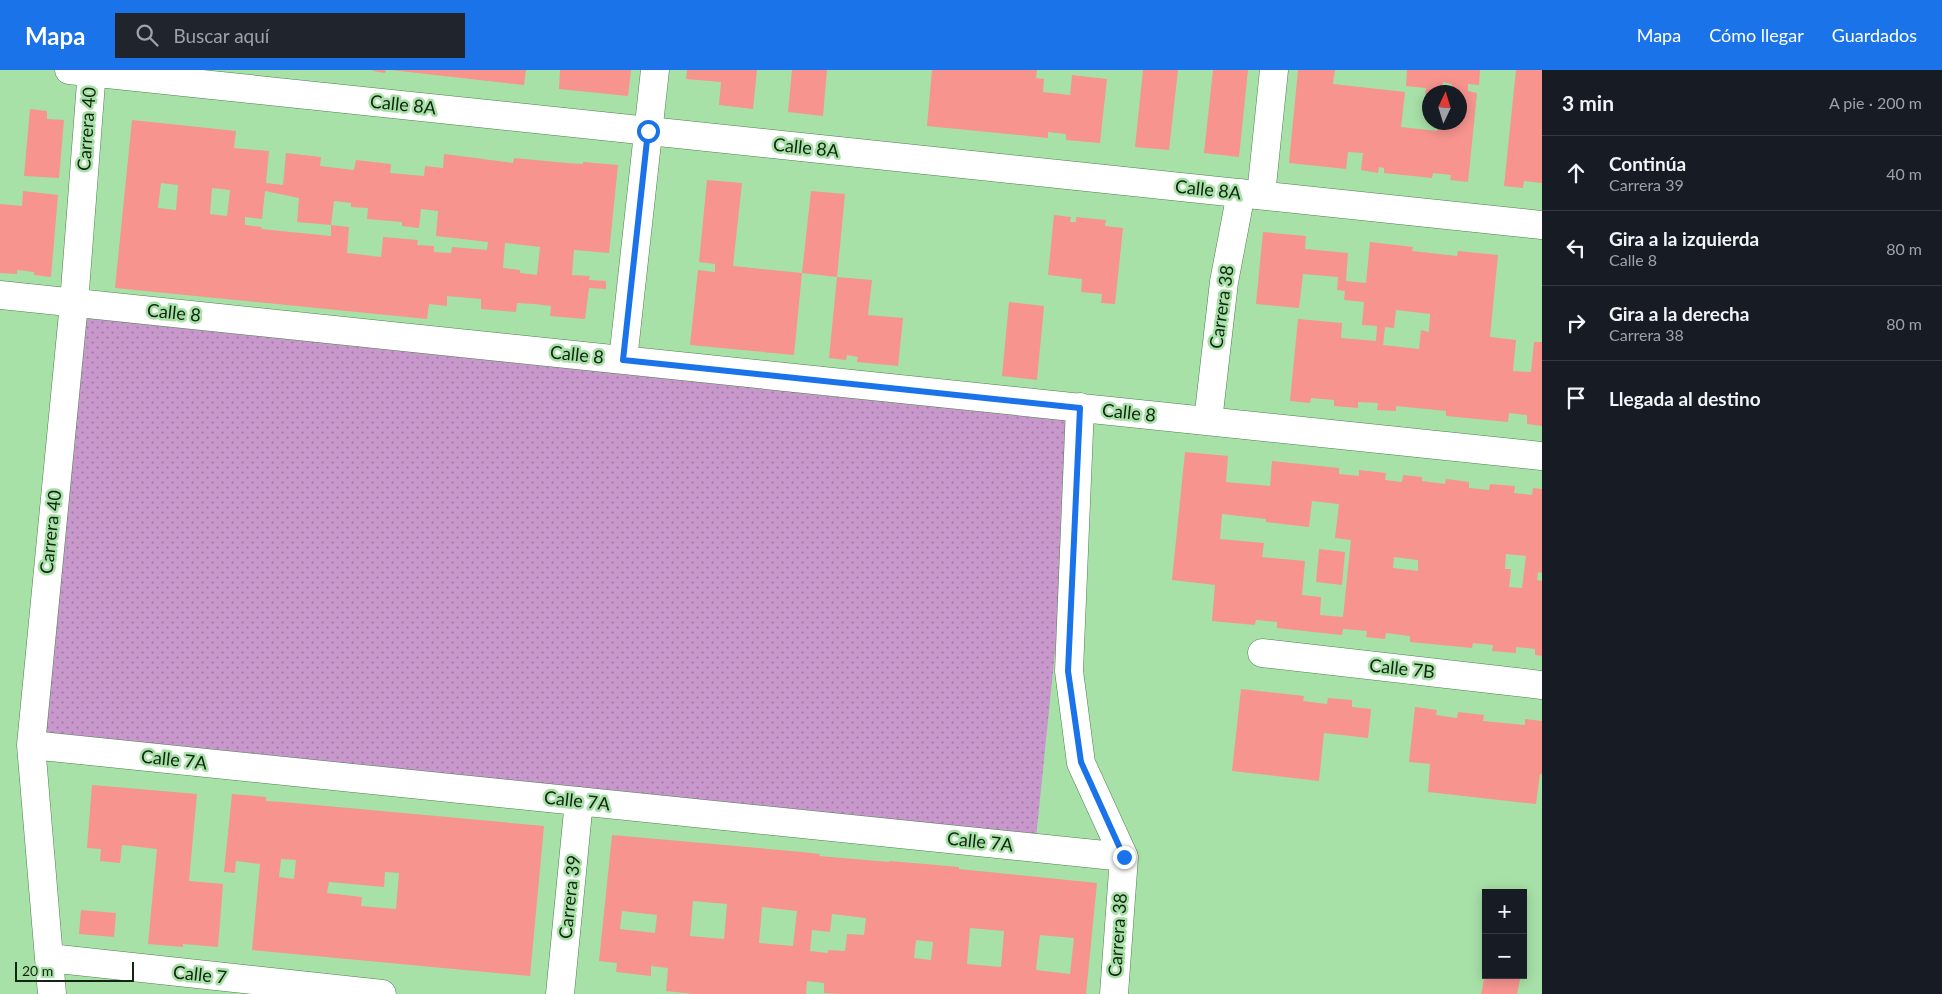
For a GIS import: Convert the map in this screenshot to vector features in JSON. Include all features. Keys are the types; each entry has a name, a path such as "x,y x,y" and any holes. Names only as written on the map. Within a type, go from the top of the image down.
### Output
{"street":[{"path":"623,360 655,70"},
{"name":"Carrera 38","path":"1208,421 1224,282 1251,194 1274,70"},
{"name":"Calle 8A","path":"84,71 1542,225"},
{"name":"Carrera 40","path":"52,994 30,746 74,303 84,71"},
{"name":"Calle 8","path":"0,296 1542,456"},
{"name":"Carrera 38","path":"1080,408 1068,671 1081,762 1124,857 1114,994"},
{"name":"Calle 7B","path":"1262,653 1542,684"},
{"name":"Calle 7A","path":"30,746 1124,857"},
{"name":"Carrera 39","path":"560,994 579,801"},
{"name":"Calle 7","path":"48,958 382,994"}],"shaded area":[{"path":"74,303 1080,407 1035,848 31,745"}],"building":[{"path":"373,70 386,70 385,73"},
{"path":"391,70 526,70 524,85"},
{"path":"560,70 631,70 628,96 559,89"},
{"path":"687,70 757,70 753,109 719,105 721,82 686,79"},
{"path":"792,70 827,70 823,116 788,112"},
{"path":"932,70 1037,70 1036,78 1044,79 1043,92 1070,95 1072,75 1107,79 1100,143 1066,140 1066,134 1048,132 1048,138 927,126"},
{"path":"1143,70 1178,70 1169,150 1135,147"},
{"path":"1213,70 1248,70 1239,157 1204,153"},
{"path":"1298,70 1335,70 1333,84 1405,92 1401,127 1437,131 1467,130 1467,85 1452,85 1443,82 1442,85 1422,85 1422,88 1406,86 1407,70 1480,70 1479,85 1468,84 1468,91 1477,93 1468,182 1450,180 1451,175 1433,173 1432,178 1384,173 1384,168 1379,167 1378,173 1361,170 1363,153 1348,152 1346,169 1289,163"},
{"path":"1516,70 1542,70 1542,183 1524,181 1523,188 1504,186"},
{"path":"30,109 47,111 47,119 64,120 59,178 24,176"},
{"path":"132,120 236,131 234,148 269,151 266,183 283,185 286,153 321,157 320,166 354,170 356,160 391,164 390,173 424,176 425,166 443,168 444,154 513,163 514,158 618,165 609,253 574,250 572,275 590,276 589,280 606,281 606,289 589,288 585,319 550,316 551,306 534,304 517,303 516,312 481,309 481,299 447,296 447,306 429,304 427,319 115,288","holes":["161,183 178,185 176,210 158,208","212,188 230,190 227,216 210,214","265,191 299,198 297,222 331,225 331,236 261,229 262,227 245,225 245,217 262,219","334,201 351,203 351,207 368,208 367,219 402,222 402,226 419,228 421,209 438,211 436,236 488,242 487,250 452,247 451,253 434,252 434,246 417,245 418,240 383,237 381,257 347,253 349,227 331,225","505,243 540,247 537,275 520,273 520,270 503,268"]},
{"path":"707,180 742,183 733,266 802,273 794,355 690,345 698,270 715,272 715,264 699,262"},
{"path":"23,191 58,195 51,277 17,270 17,274 0,273 0,204 22,206"},
{"path":"811,191 845,194 837,277 802,273"},
{"path":"1054,215 1071,217 1070,222 1076,222 1076,217 1106,220 1105,226 1123,228 1115,304 1101,303 1102,294 1081,292 1082,279 1048,275"},
{"path":"1263,232 1306,236 1305,249 1348,253 1346,281 1366,283 1370,242 1413,247 1412,251 1457,256 1458,251 1498,255 1490,337 1516,340 1513,371 1531,372 1534,342 1542,342 1542,426 1527,424 1527,415 1509,413 1508,422 1446,416 1446,411 1396,406 1396,411 1377,410 1378,403 1358,402 1358,408 1334,406 1334,400 1311,398 1310,403 1290,401 1298,319 1342,323 1341,338 1376,341 1377,326 1362,325 1364,302 1344,300 1345,291 1337,290 1338,277 1303,274 1299,308 1256,304","holes":["1396,310 1430,314 1429,332 1421,330 1419,349 1383,345 1385,327 1394,328"]},
{"path":"837,277 872,280 868,315 903,318 898,366 857,362 858,357 847,355 846,360 829,358"},
{"path":"1009,302 1044,306 1037,380 1002,376"},
{"path":"1185,452 1228,456 1226,482 1270,486 1272,461 1339,468 1339,474 1359,476 1359,470 1386,473 1385,480 1402,482 1403,475 1422,477 1422,481 1445,484 1446,479 1469,482 1469,488 1489,490 1490,484 1515,486 1514,493 1532,495 1533,488 1542,489 1542,573 1538,572 1537,580 1542,581 1542,656 1535,655 1535,649 1516,647 1516,653 1492,651 1493,645 1473,643 1472,648 1410,642 1410,636 1386,633 1385,639 1366,637 1367,631 1343,629 1342,635 1277,628 1277,622 1256,620 1255,625 1212,621 1215,585 1172,580","holes":["1312,501 1339,504 1335,538 1351,540 1343,617 1320,615 1321,597 1302,595 1305,561 1262,557 1264,543 1220,539 1222,514 1266,519 1266,522 1309,527","1506,554 1526,556 1522,588 1509,587 1511,569 1505,569","1394,557 1418,560 1418,571 1393,568"]},
{"path":"1319,549 1345,552 1342,585 1316,582"},
{"path":"1241,689 1304,696 1303,701 1327,704 1328,698 1352,700 1352,707 1371,709 1368,738 1324,733 1319,781 1232,771"},
{"path":"1415,707 1437,710 1436,715 1457,718 1458,712 1484,715 1483,721 1525,725 1525,719 1542,721 1542,774 1540,774 1536,804 1428,792 1430,764 1409,762"},
{"path":"92,785 197,794 189,881 223,884 218,947 148,944 157,849 122,845 120,863 100,861 101,849 87,848"},
{"path":"232,794 266,797 266,801 544,826 530,976 252,950 260,864 236,861 235,873 224,872","holes":["281,859 296,860 294,879 279,877","385,872 399,873 396,909 361,906 362,897 327,893 329,882 384,887"]},
{"path":"612,835 802,852 820,854 819,856 959,867 959,869 1097,883 1086,994 840,994 824,993 824,983 807,981 806,994 694,994 666,991 668,968 651,966 651,976 616,972 617,963 599,961","holes":["693,901 727,904 724,939 690,936","762,907 797,911 793,946 759,943","622,911 657,915 655,933 620,929","832,914 866,918 864,935 847,934 845,951 828,950 828,953 810,951 812,930 830,932","970,928 1004,931 1001,967 967,964","1040,935 1074,938 1070,974 1036,970","916,940 933,942 931,960 914,958"]},
{"path":"81,910 116,913 114,937 79,934"},
{"path":"1484,979 1520,979 1517,994 1481,994"}],"route":[{"path":"648,131 623,360 1080,408 1068,671 1081,762 1124,857"}]}
